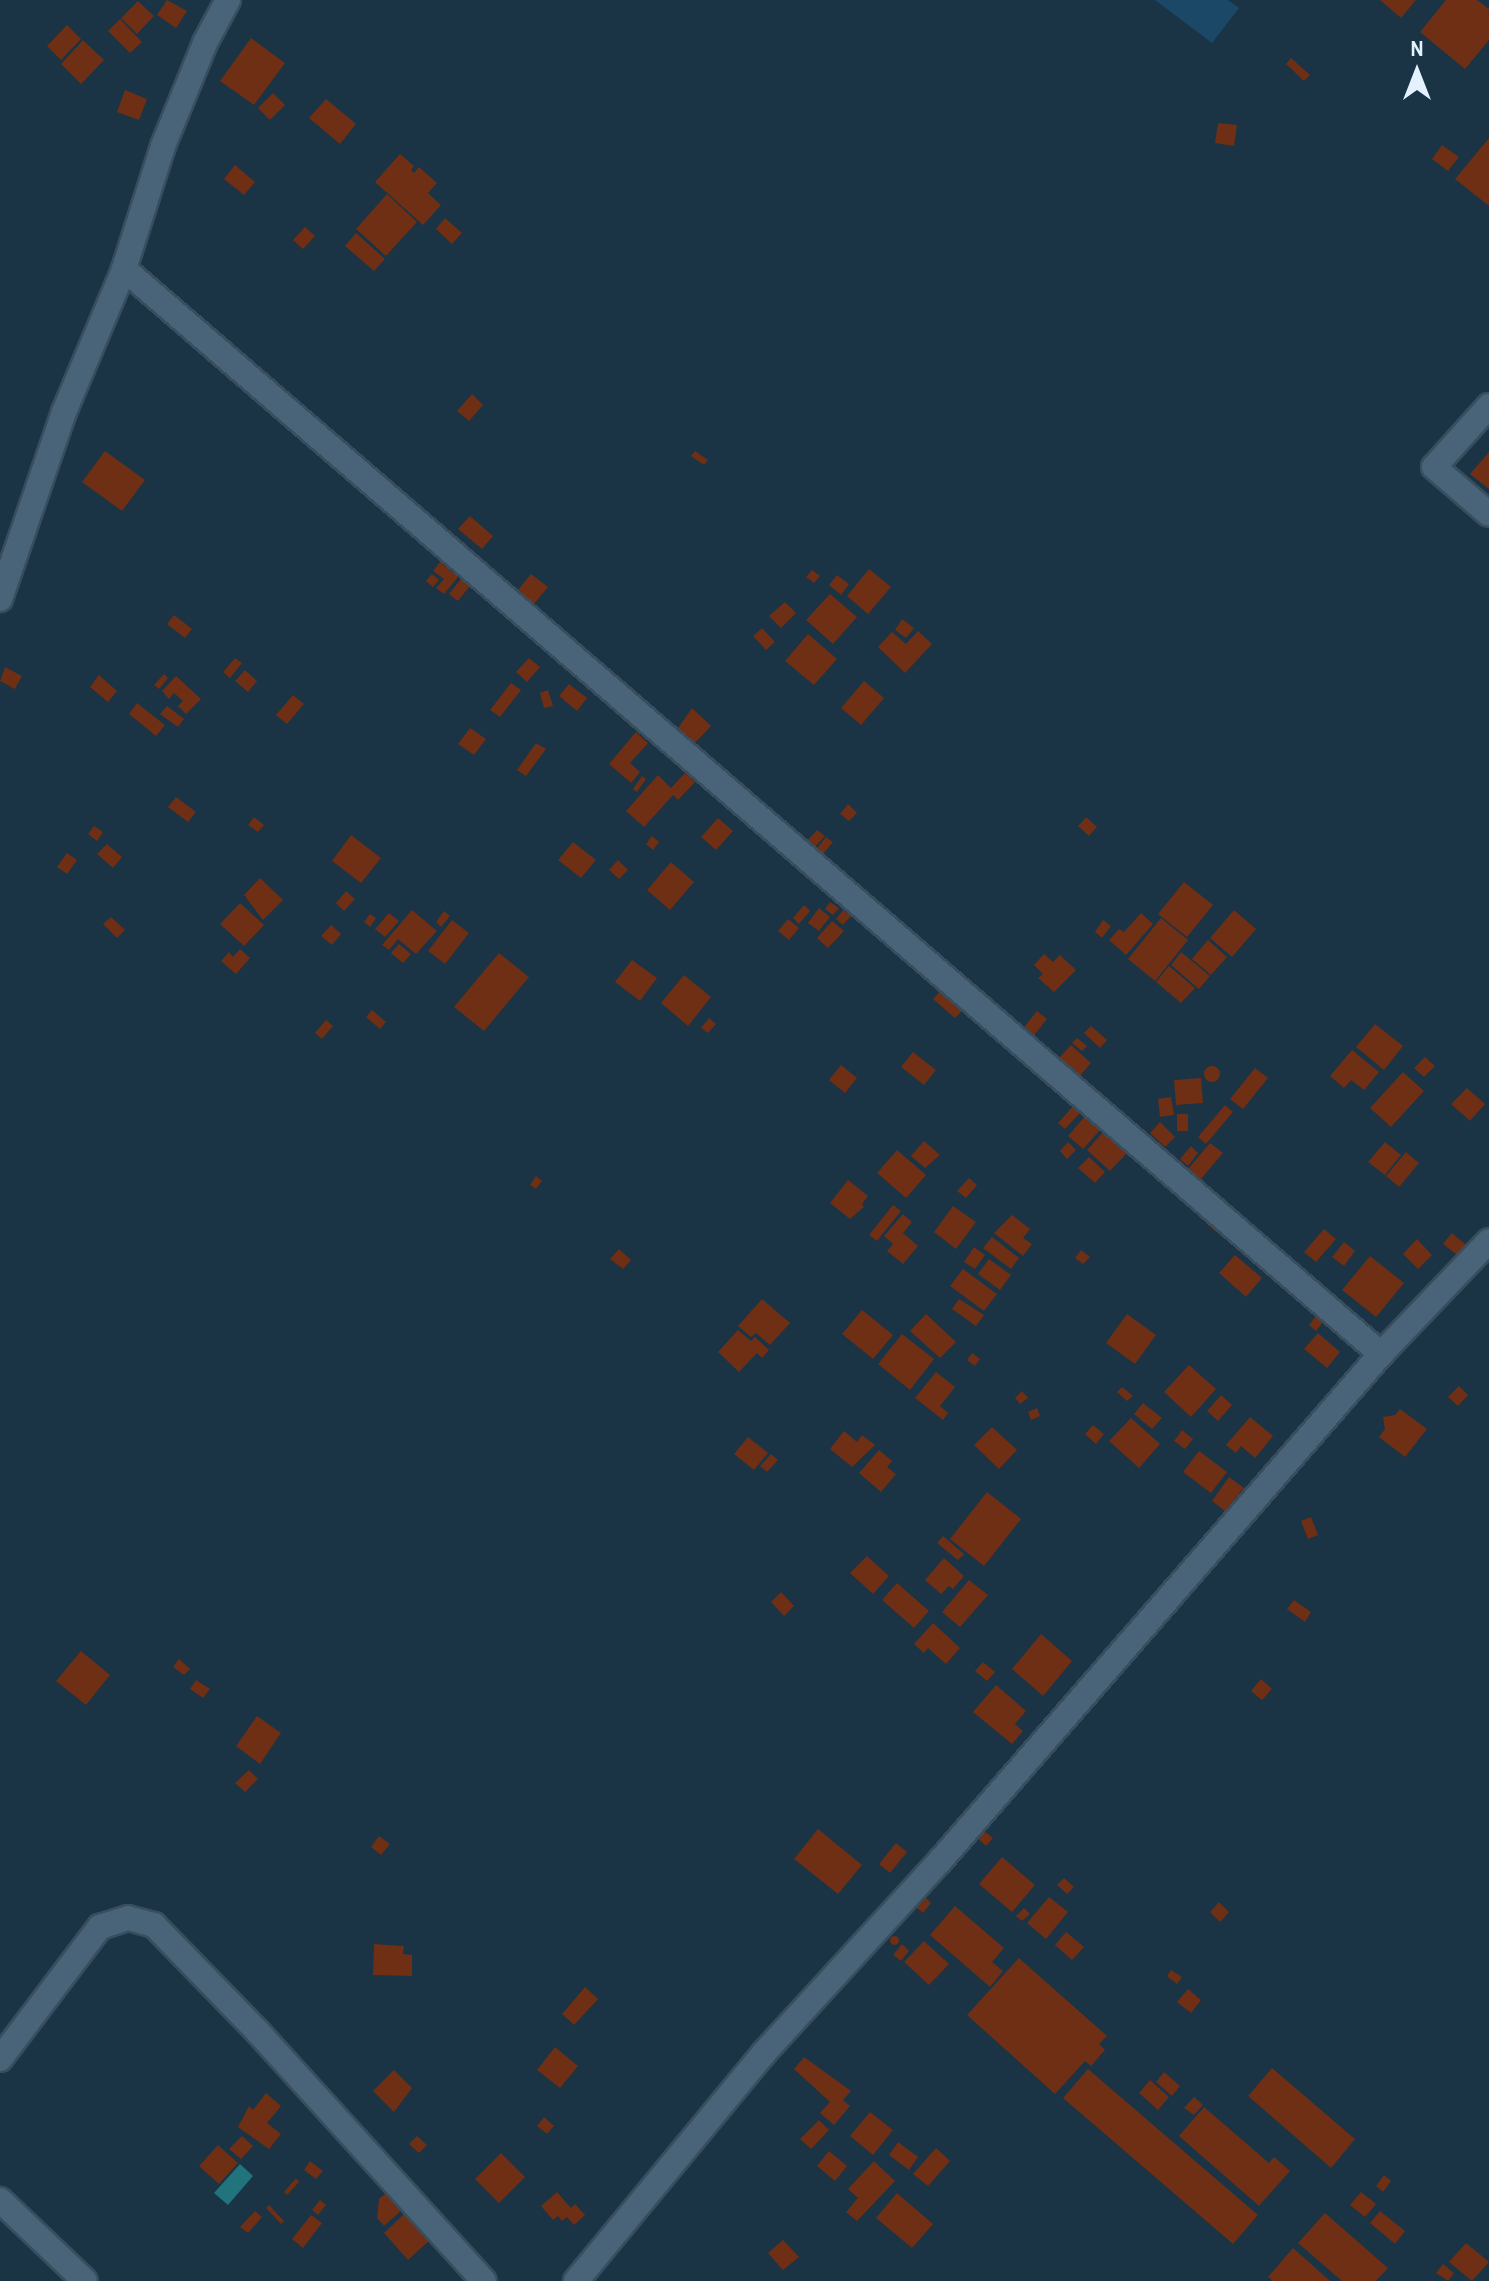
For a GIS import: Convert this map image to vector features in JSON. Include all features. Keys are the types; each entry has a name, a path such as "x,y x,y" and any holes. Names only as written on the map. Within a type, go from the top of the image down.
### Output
{"street":[{"path":"0,599 64,412 124,269 163,146 205,43 228,0"},
{"path":"124,269 1381,1354"},
{"path":"1489,406 1434,467 1489,514"},
{"path":"576,2281 763,2054 940,1861 1381,1354 1489,1241"},
{"path":"0,2059 100,1927 128,1918 154,1925 258,2032 484,2281"},
{"path":"0,2200 85,2281"}],"shaded area":[{"path":"1155,0 1228,0 1239,8 1212,43"},
{"path":"240,2164 253,2176 228,2205 214,2193"}],"building":[{"path":"167,0 187,11 176,28 157,15"},
{"path":"1380,0 1416,0 1401,18"},
{"path":"1446,0 1477,0 1489,9 1489,40 1465,69 1420,32"},
{"path":"138,1 154,16 137,34 121,18"},
{"path":"120,19 142,42 130,53 108,31"},
{"path":"67,25 81,39 61,60 47,46"},
{"path":"251,38 285,63 254,105 220,81"},
{"path":"83,40 104,60 81,84 61,64"},
{"path":"1291,58 1310,75 1304,81 1286,64"},
{"path":"125,90 147,99 139,120 117,112"},
{"path":"273,93 285,105 270,120 258,108"},
{"path":"326,99 356,124 340,144 309,118"},
{"path":"1218,123 1237,125 1234,146 1215,143"},
{"path":"1489,138 1489,206 1455,179"},
{"path":"1442,145 1459,157 1448,171 1432,159"},
{"path":"400,154 414,166 411,170 414,173 419,167 437,183 428,193 441,205 423,225 375,182"},
{"path":"235,165 255,182 244,195 224,179"},
{"path":"387,194 417,222 386,256 356,229"},
{"path":"445,218 462,233 452,244 436,229"},
{"path":"305,227 315,236 303,249 293,240"},
{"path":"356,233 385,259 374,271 345,246"},
{"path":"472,394 483,405 469,421 457,411"},
{"path":"105,451 145,480 122,511 82,482"},
{"path":"695,451 708,460 704,465 691,456"},
{"path":"1489,452 1489,489 1470,474"},
{"path":"470,516 493,536 482,549 458,529"},
{"path":"440,562 458,577 444,594 436,588 444,579 433,571"},
{"path":"869,569 891,587 868,614 847,596"},
{"path":"812,570 820,576 814,583 806,577"},
{"path":"432,574 439,580 433,587 426,581"},
{"path":"531,574 548,587 534,604 518,590"},
{"path":"837,575 849,584 841,595 829,585"},
{"path":"461,579 470,586 458,601 449,594"},
{"path":"830,594 857,617 833,644 806,620"},
{"path":"785,602 796,613 781,628 769,616"},
{"path":"174,615 192,629 185,638 167,624"},
{"path":"902,619 914,628 906,638 895,630"},
{"path":"762,628 775,642 766,650 753,636"},
{"path":"918,631 932,644 905,673 878,647 892,632 906,644"},
{"path":"808,634 837,659 814,685 785,661"},
{"path":"235,658 242,663 230,678 223,672"},
{"path":"529,658 540,667 527,682 516,672"},
{"path":"5,667 22,676 15,689 0,681"},
{"path":"245,670 257,681 248,692 235,681"},
{"path":"164,674 168,678 159,689 154,685"},
{"path":"99,675 117,691 108,702 90,687"},
{"path":"176,676 201,699 186,714 178,706 183,701 174,693 169,699 162,691"},
{"path":"864,681 884,698 861,725 841,708"},
{"path":"511,683 521,690 500,717 490,710"},
{"path":"569,684 587,698 577,711 559,696"},
{"path":"548,690 553,706 544,708 540,693"},
{"path":"293,695 304,704 287,724 276,715"},
{"path":"137,703 165,725 156,736 129,714"},
{"path":"167,706 184,719 178,727 160,714"},
{"path":"692,708 711,726 694,744 678,728"},
{"path":"470,728 486,739 474,755 458,744"},
{"path":"636,732 648,743 630,763 640,772 631,783 609,764"},
{"path":"536,743 546,749 526,776 517,770"},
{"path":"685,773 695,782 678,800 673,795 644,827 626,811 658,775 671,788"},
{"path":"642,776 646,779 637,792 633,789"},
{"path":"176,797 196,812 188,822 168,807"},
{"path":"848,804 857,813 849,821 840,814"},
{"path":"254,817 264,825 258,832 248,825"},
{"path":"1086,817 1097,827 1089,836 1078,826"},
{"path":"718,818 733,831 716,850 701,837"},
{"path":"94,826 103,832 97,841 88,834"},
{"path":"817,830 825,836 810,852 802,846"},
{"path":"351,835 381,858 361,883 332,861"},
{"path":"652,836 659,842 653,850 646,844"},
{"path":"826,837 833,842 819,859 813,853"},
{"path":"573,842 596,860 581,878 558,860"},
{"path":"107,844 122,857 113,868 97,854"},
{"path":"67,853 77,860 67,874 57,867"},
{"path":"618,860 628,870 619,879 609,870"},
{"path":"671,862 694,882 670,910 647,890"},
{"path":"260,878 283,900 263,920 244,895"},
{"path":"1184,882 1213,905 1187,937 1158,914"},
{"path":"346,891 355,899 344,911 336,903"},
{"path":"830,902 839,908 833,915 825,909"},
{"path":"240,903 264,925 244,946 220,924"},
{"path":"804,905 810,911 799,924 793,918"},
{"path":"819,908 830,917 819,931 808,923"},
{"path":"412,910 437,931 416,954 398,939 389,950 382,945"},
{"path":"843,910 851,916 843,925 836,919"},
{"path":"1234,910 1256,929 1232,957 1210,938"},
{"path":"444,911 450,916 441,927 436,922"},
{"path":"389,913 399,921 385,937 375,929"},
{"path":"1141,913 1153,924 1126,955 1109,940 1119,929 1124,932"},
{"path":"370,914 376,918 370,927 364,922"},
{"path":"111,917 125,930 117,938 103,924"},
{"path":"1161,918 1188,940 1155,981 1128,959"},
{"path":"788,919 799,928 789,940 778,931"},
{"path":"452,920 469,933 445,964 428,951"},
{"path":"1103,920 1111,926 1102,938 1095,932"},
{"path":"832,921 844,931 828,948 817,938"},
{"path":"331,925 341,934 332,945 321,936"},
{"path":"1208,940 1227,957 1211,975 1192,959"},
{"path":"399,944 411,954 403,963 391,953"},
{"path":"240,949 250,958 236,974 221,961 229,952 233,957"},
{"path":"1181,952 1210,976 1199,989 1171,965"},
{"path":"499,953 529,977 484,1031 454,1007"},
{"path":"1044,954 1053,962 1060,955 1076,970 1054,992 1038,978 1043,974 1034,965"},
{"path":"632,960 657,978 640,1001 615,982"},
{"path":"1169,966 1195,988 1181,1003 1156,982"},
{"path":"684,975 711,997 688,1026 661,1003"},
{"path":"943,988 965,1008 955,1018 933,999"},
{"path":"372,1010 386,1022 380,1029 366,1017"},
{"path":"1037,1011 1047,1019 1031,1039 1021,1031"},
{"path":"709,1018 716,1024 708,1033 701,1028"},
{"path":"326,1020 333,1026 322,1039 315,1033"},
{"path":"1375,1024 1403,1046 1384,1070 1356,1047"},
{"path":"1091,1026 1107,1040 1100,1048 1084,1033"},
{"path":"1077,1038 1087,1046 1082,1051 1072,1043"},
{"path":"1071,1045 1091,1063 1078,1078 1057,1060"},
{"path":"1352,1050 1379,1072 1364,1090 1351,1080 1344,1088 1330,1076"},
{"path":"913,1052 936,1070 924,1085 901,1067"},
{"path":"1425,1057 1435,1066 1424,1077 1414,1068"},
{"path":"841,1065 857,1078 845,1093 829,1080"},
{"path":"1209,1066 1215,1066 1220,1074 1218,1080 1209,1082 1204,1077 1204,1071"},
{"path":"1255,1068 1268,1078 1243,1109 1230,1099"},
{"path":"1403,1072 1424,1091 1391,1127 1370,1108"},
{"path":"1201,1078 1203,1103 1176,1105 1174,1080"},
{"path":"1467,1088 1485,1104 1470,1121 1451,1104"},
{"path":"1171,1097 1174,1115 1160,1117 1158,1099"},
{"path":"1074,1105 1081,1112 1065,1129 1058,1123"},
{"path":"1225,1105 1233,1112 1206,1144 1198,1137"},
{"path":"1177,1114 1188,1114 1188,1131 1177,1131"},
{"path":"1086,1115 1101,1129 1083,1149 1068,1136"},
{"path":"1160,1122 1175,1137 1165,1147 1150,1133"},
{"path":"1105,1130 1129,1151 1110,1171 1087,1150"},
{"path":"924,1141 940,1155 925,1168 911,1156"},
{"path":"1068,1142 1076,1150 1067,1159 1060,1151"},
{"path":"1385,1142 1401,1155 1385,1175 1368,1162"},
{"path":"1210,1143 1223,1153 1201,1179 1188,1169"},
{"path":"1191,1146 1198,1153 1188,1166 1180,1159"},
{"path":"897,1150 926,1175 906,1198 877,1173"},
{"path":"1406,1152 1419,1163 1399,1187 1386,1176"},
{"path":"1089,1157 1105,1172 1095,1183 1078,1168"},
{"path":"536,1176 542,1181 536,1189 530,1185"},
{"path":"969,1178 977,1185 966,1198 957,1191"},
{"path":"848,1180 868,1196 862,1204 864,1207 850,1219 830,1203"},
{"path":"893,1205 901,1211 877,1241 869,1235"},
{"path":"953,1206 976,1222 956,1249 934,1232"},
{"path":"903,1214 912,1222 903,1233 918,1246 903,1264 887,1251 893,1244 884,1236"},
{"path":"1012,1215 1030,1229 1023,1238 1032,1244 1023,1256 994,1233"},
{"path":"1212,1218 1226,1230 1221,1236 1207,1224"},
{"path":"1324,1229 1336,1239 1316,1262 1304,1252"},
{"path":"1452,1233 1466,1245 1457,1255 1443,1244"},
{"path":"992,1237 1019,1258 1011,1269 983,1248"},
{"path":"1417,1239 1432,1255 1418,1269 1403,1254"},
{"path":"1344,1242 1355,1251 1344,1266 1332,1257"},
{"path":"974,1247 985,1255 975,1269 964,1262"},
{"path":"619,1249 631,1260 623,1269 610,1259"},
{"path":"1081,1250 1090,1257 1083,1264 1075,1258"},
{"path":"1235,1255 1262,1278 1246,1297 1219,1273"},
{"path":"1370,1256 1404,1283 1376,1317 1342,1290"},
{"path":"989,1259 1011,1275 1000,1290 978,1274"},
{"path":"963,1269 997,1294 984,1311 950,1286"},
{"path":"762,1299 790,1323 770,1345 756,1333 751,1337 738,1326"},
{"path":"959,1299 984,1315 976,1326 952,1309"},
{"path":"862,1310 893,1335 873,1359 842,1334"},
{"path":"1320,1311 1327,1317 1316,1331 1309,1325"},
{"path":"926,1314 956,1342 940,1358 910,1331"},
{"path":"1127,1314 1156,1335 1135,1364 1106,1343"},
{"path":"738,1330 751,1341 755,1337 769,1350 762,1358 757,1353 739,1372 718,1352"},
{"path":"1318,1333 1340,1352 1327,1368 1304,1349"},
{"path":"902,1334 934,1359 910,1390 878,1364"},
{"path":"972,1353 980,1359 975,1366 967,1360"},
{"path":"1189,1365 1216,1389 1191,1417 1164,1392"},
{"path":"936,1372 955,1387 940,1406 948,1413 943,1420 915,1398"},
{"path":"1459,1386 1468,1395 1458,1406 1448,1397"},
{"path":"1122,1387 1133,1396 1127,1401 1117,1392"},
{"path":"1022,1391 1028,1398 1020,1404 1015,1398"},
{"path":"1221,1395 1232,1405 1218,1421 1207,1411"},
{"path":"1143,1403 1162,1418 1152,1429 1134,1414"},
{"path":"1037,1408 1040,1416 1031,1420 1028,1412"},
{"path":"1400,1409 1427,1429 1405,1457 1379,1437 1385,1429 1383,1417 1395,1415"},
{"path":"1250,1417 1273,1436 1255,1458 1241,1446 1236,1453 1226,1445"},
{"path":"1131,1418 1160,1444 1139,1468 1109,1441"},
{"path":"1093,1425 1104,1434 1096,1444 1085,1434"},
{"path":"992,1427 1017,1450 999,1469 974,1445"},
{"path":"1182,1430 1193,1439 1185,1449 1174,1441"},
{"path":"844,1431 857,1442 862,1435 875,1445 852,1467 830,1449"},
{"path":"748,1437 768,1453 754,1470 734,1454"},
{"path":"879,1450 892,1461 887,1467 896,1474 881,1492 859,1473"},
{"path":"1199,1451 1227,1472 1211,1493 1183,1472"},
{"path":"771,1454 778,1460 767,1472 760,1466"},
{"path":"1229,1477 1244,1488 1225,1511 1212,1501"},
{"path":"987,1492 1021,1519 984,1566 950,1539"},
{"path":"1311,1517 1318,1535 1308,1539 1301,1521"},
{"path":"943,1536 964,1554 958,1560 937,1543"},
{"path":"867,1556 889,1576 873,1594 850,1573"},
{"path":"944,1558 964,1576 953,1589 949,1586 941,1594 925,1580"},
{"path":"969,1580 988,1595 960,1627 942,1612"},
{"path":"897,1583 929,1611 914,1628 882,1600"},
{"path":"781,1592 794,1606 784,1616 771,1602"},
{"path":"1294,1600 1311,1612 1305,1622 1287,1609"},
{"path":"933,1623 960,1648 946,1664 928,1648 924,1653 914,1644"},
{"path":"1041,1634 1072,1661 1043,1696 1012,1669"},
{"path":"81,1651 110,1675 86,1705 56,1681"},
{"path":"179,1659 190,1669 184,1675 173,1667"},
{"path":"983,1662 995,1672 987,1681 975,1671"},
{"path":"1261,1679 1272,1689 1262,1700 1251,1691"},
{"path":"196,1680 210,1689 203,1698 190,1689"},
{"path":"996,1685 1026,1711 1015,1724 1023,1731 1012,1744 973,1712"},
{"path":"257,1716 281,1733 260,1764 236,1746"},
{"path":"249,1770 258,1779 245,1792 235,1783"},
{"path":"818,1829 862,1865 838,1894 794,1859"},
{"path":"983,1830 993,1838 986,1846 977,1838"},
{"path":"379,1836 390,1844 381,1855 371,1847"},
{"path":"896,1843 907,1852 890,1873 879,1864"},
{"path":"1002,1857 1035,1885 1012,1912 979,1884"},
{"path":"1064,1878 1074,1887 1067,1894 1057,1885"},
{"path":"1049,1897 1068,1912 1046,1939 1027,1923"},
{"path":"926,1898 931,1903 923,1913 917,1908"},
{"path":"1219,1902 1229,1912 1220,1922 1210,1912"},
{"path":"955,1906 1004,1948 992,1962 1003,1971 990,1987 930,1935"},
{"path":"1024,1908 1030,1914 1022,1921 1016,1916"},
{"path":"1066,1932 1084,1947 1072,1960 1055,1945"},
{"path":"894,1935 899,1940 894,1945 889,1940"},
{"path":"924,1941 949,1964 929,1985 904,1962"},
{"path":"374,1944 404,1946 403,1954 412,1955 412,1976 373,1975"},
{"path":"902,1944 909,1951 901,1961 893,1955"},
{"path":"1019,1958 1107,2036 1099,2044 1105,2050 1091,2066 1085,2061 1055,2094 967,2015"},
{"path":"1171,1970 1182,1977 1177,1984 1167,1976"},
{"path":"585,1987 598,1999 574,2025 562,2014"},
{"path":"1188,1989 1201,2000 1191,2013 1177,2002"},
{"path":"555,2047 578,2066 560,2088 537,2070"},
{"path":"804,2057 851,2091 843,2100 850,2106 834,2125 820,2113 830,2102 794,2069"},
{"path":"1272,2068 1355,2139 1331,2168 1248,2096"},
{"path":"1088,2069 1258,2215 1233,2244 1063,2098"},
{"path":"394,2070 412,2088 394,2112 373,2091"},
{"path":"1164,2072 1180,2086 1172,2096 1156,2082"},
{"path":"1150,2080 1169,2097 1158,2110 1139,2093"},
{"path":"266,2093 281,2106 267,2123 281,2134 269,2149 238,2127 249,2106 253,2110"},
{"path":"1194,2097 1203,2105 1194,2115 1184,2108"},
{"path":"1204,2107 1269,2163 1274,2157 1290,2171 1259,2206 1179,2136"},
{"path":"870,2112 893,2130 873,2155 850,2136"},
{"path":"544,2117 554,2126 547,2134 537,2126"},
{"path":"819,2120 829,2130 811,2149 800,2139"},
{"path":"242,2136 253,2146 241,2159 229,2149"},
{"path":"417,2136 427,2145 419,2153 409,2144"},
{"path":"898,2142 918,2157 909,2170 889,2155"},
{"path":"218,2145 238,2163 219,2184 199,2166"},
{"path":"936,2148 950,2161 928,2186 913,2174"},
{"path":"829,2151 847,2166 835,2181 817,2166"},
{"path":"501,2153 525,2177 499,2203 475,2179"},
{"path":"310,2161 323,2171 316,2179 304,2170"},
{"path":"874,2161 895,2181 857,2221 846,2212 858,2198 848,2189"},
{"path":"1384,2175 1391,2181 1383,2192 1376,2186"},
{"path":"296,2178 299,2182 287,2195 284,2192"},
{"path":"387,2192 403,2209 384,2226 377,2218 379,2199"},
{"path":"557,2192 571,2208 575,2204 585,2215 574,2225 567,2217 562,2221 558,2216 553,2220 541,2206"},
{"path":"1361,2192 1376,2204 1365,2217 1350,2205"},
{"path":"897,2193 933,2224 912,2248 876,2218"},
{"path":"320,2200 326,2205 318,2215 312,2210"},
{"path":"269,2205 284,2221 281,2224 266,2208"},
{"path":"255,2211 262,2217 248,2233 240,2227"},
{"path":"1380,2211 1405,2231 1395,2244 1370,2223"},
{"path":"406,2212 431,2239 408,2260 384,2233"},
{"path":"1325,2213 1388,2268 1376,2281 1342,2281 1298,2243"},
{"path":"311,2215 322,2223 303,2248 292,2239"},
{"path":"783,2240 799,2257 783,2270 768,2253"},
{"path":"1466,2243 1489,2262 1472,2281 1449,2262"},
{"path":"1293,2248 1330,2281 1273,2281 1268,2277"},
{"path":"1443,2264 1454,2273 1448,2281 1436,2273"}]}
